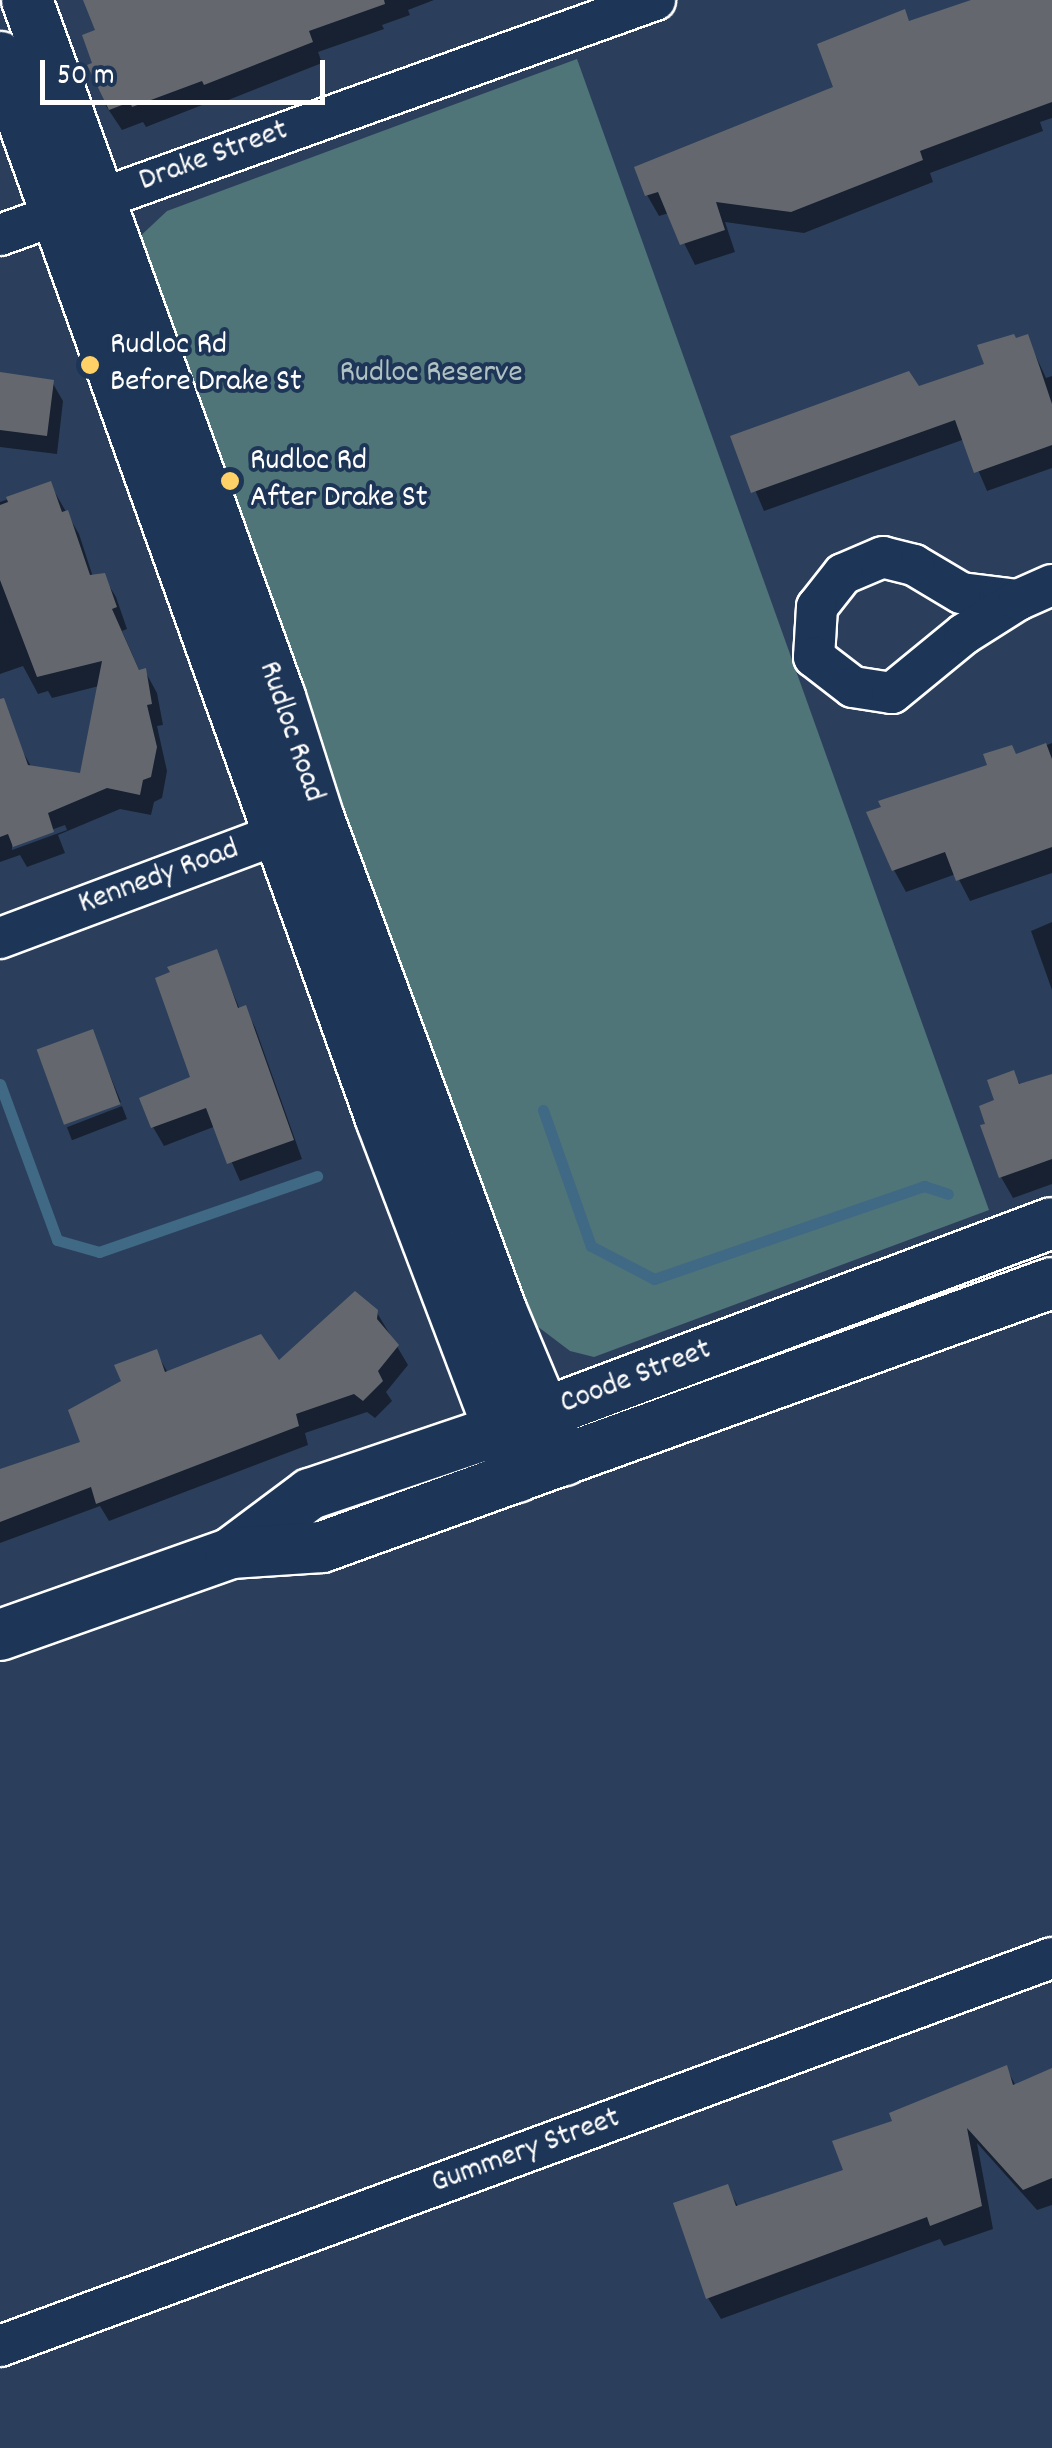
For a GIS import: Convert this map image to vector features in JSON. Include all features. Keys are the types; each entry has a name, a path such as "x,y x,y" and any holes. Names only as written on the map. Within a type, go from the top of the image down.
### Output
{"main road":[{"name":"Rudloc Road","path":"27,0 78,206 299,826 517,1477"},
{"name":"Rudloc Road","path":"0,58 78,206"},
{"name":"Rudloc Road","path":"299,826 564,1460"},
{"name":"Coode Street","path":"231,1553 310,1494 499,1430 1052,1222"},
{"name":"Coode Street","path":"0,1635 231,1553 322,1547 1052,1283"}],"street":[{"name":"Drake Street","path":"0,235 656,0"},
{"path":"883,557 914,565 960,593 1035,593 964,634 892,692 854,688 814,656 818,607 843,574 883,557"},
{"name":"Kennedy Road","path":"0,938 299,826"},
{"name":"Gummery Street","path":"0,2346 1052,1958"}],"green space":[{"name":"Rudloc Reserve","path":"577,59 989,1210 594,1357 570,1351 537,1326 430,1084 134,242 167,211"}],"building":[{"path":"83,0 384,0 385,4 309,31 313,42 204,85 202,81 132,107 130,102 109,110 87,65 92,63 82,35 95,30"},
{"path":"971,0 1052,0 1052,102 920,151 923,160 791,212 716,202 725,230 680,245 658,192 645,196 634,167 833,87 817,44 905,9 909,21"},
{"path":"1014,334 1016,338 1028,334 1040,368 1052,404 1052,445 974,473 955,420 751,493 730,436 909,371 919,386 984,364 977,345"},
{"path":"0,372 54,380 47,436 0,430"},
{"path":"51,481 62,512 68,510 90,575 105,573 117,607 112,609 139,670 146,668 152,704 147,705 157,747 151,777 143,780 140,795 107,788 48,813 54,832 13,847 8,834 0,837 0,699 4,698 28,765 80,773 102,661 37,677 0,580 0,505 8,502 6,497"},
{"path":"1046,743 1052,759 1052,847 956,881 945,852 892,871 866,812 881,807 878,801 987,765 983,754 1012,745 1016,754"},
{"path":"217,949 238,1008 246,1005 294,1140 227,1164 206,1108 151,1128 139,1098 190,1077 155,978 170,972 167,967"},
{"path":"93,1029 120,1104 64,1125 37,1050"},
{"path":"1014,1070 1019,1084 1052,1074 1052,1159 999,1178 980,1125 985,1124 979,1106 994,1100 987,1080"},
{"path":"355,1291 378,1310 377,1319 399,1345 378,1371 383,1381 363,1401 354,1394 296,1414 299,1426 96,1504 91,1487 0,1522 0,1469 80,1442 68,1410 121,1381 114,1365 157,1349 165,1372 261,1334 279,1360"},
{"path":"1007,2065 1013,2085 1052,2068 1052,2178 1023,2190 967,2128 982,2206 930,2226 927,2217 706,2299 673,2203 728,2184 736,2206 843,2170 832,2141 892,2121 889,2113"}],"waterway":[{"path":"0,1084 57,1240 99,1252 317,1176"},
{"path":"543,1110 591,1246 654,1279 924,1186 948,1194"}],"place":[{"name":"Rudloc Rd Before Drake St","path":"90,365"},
{"name":"Rudloc Rd After Drake St","path":"230,481"}]}
